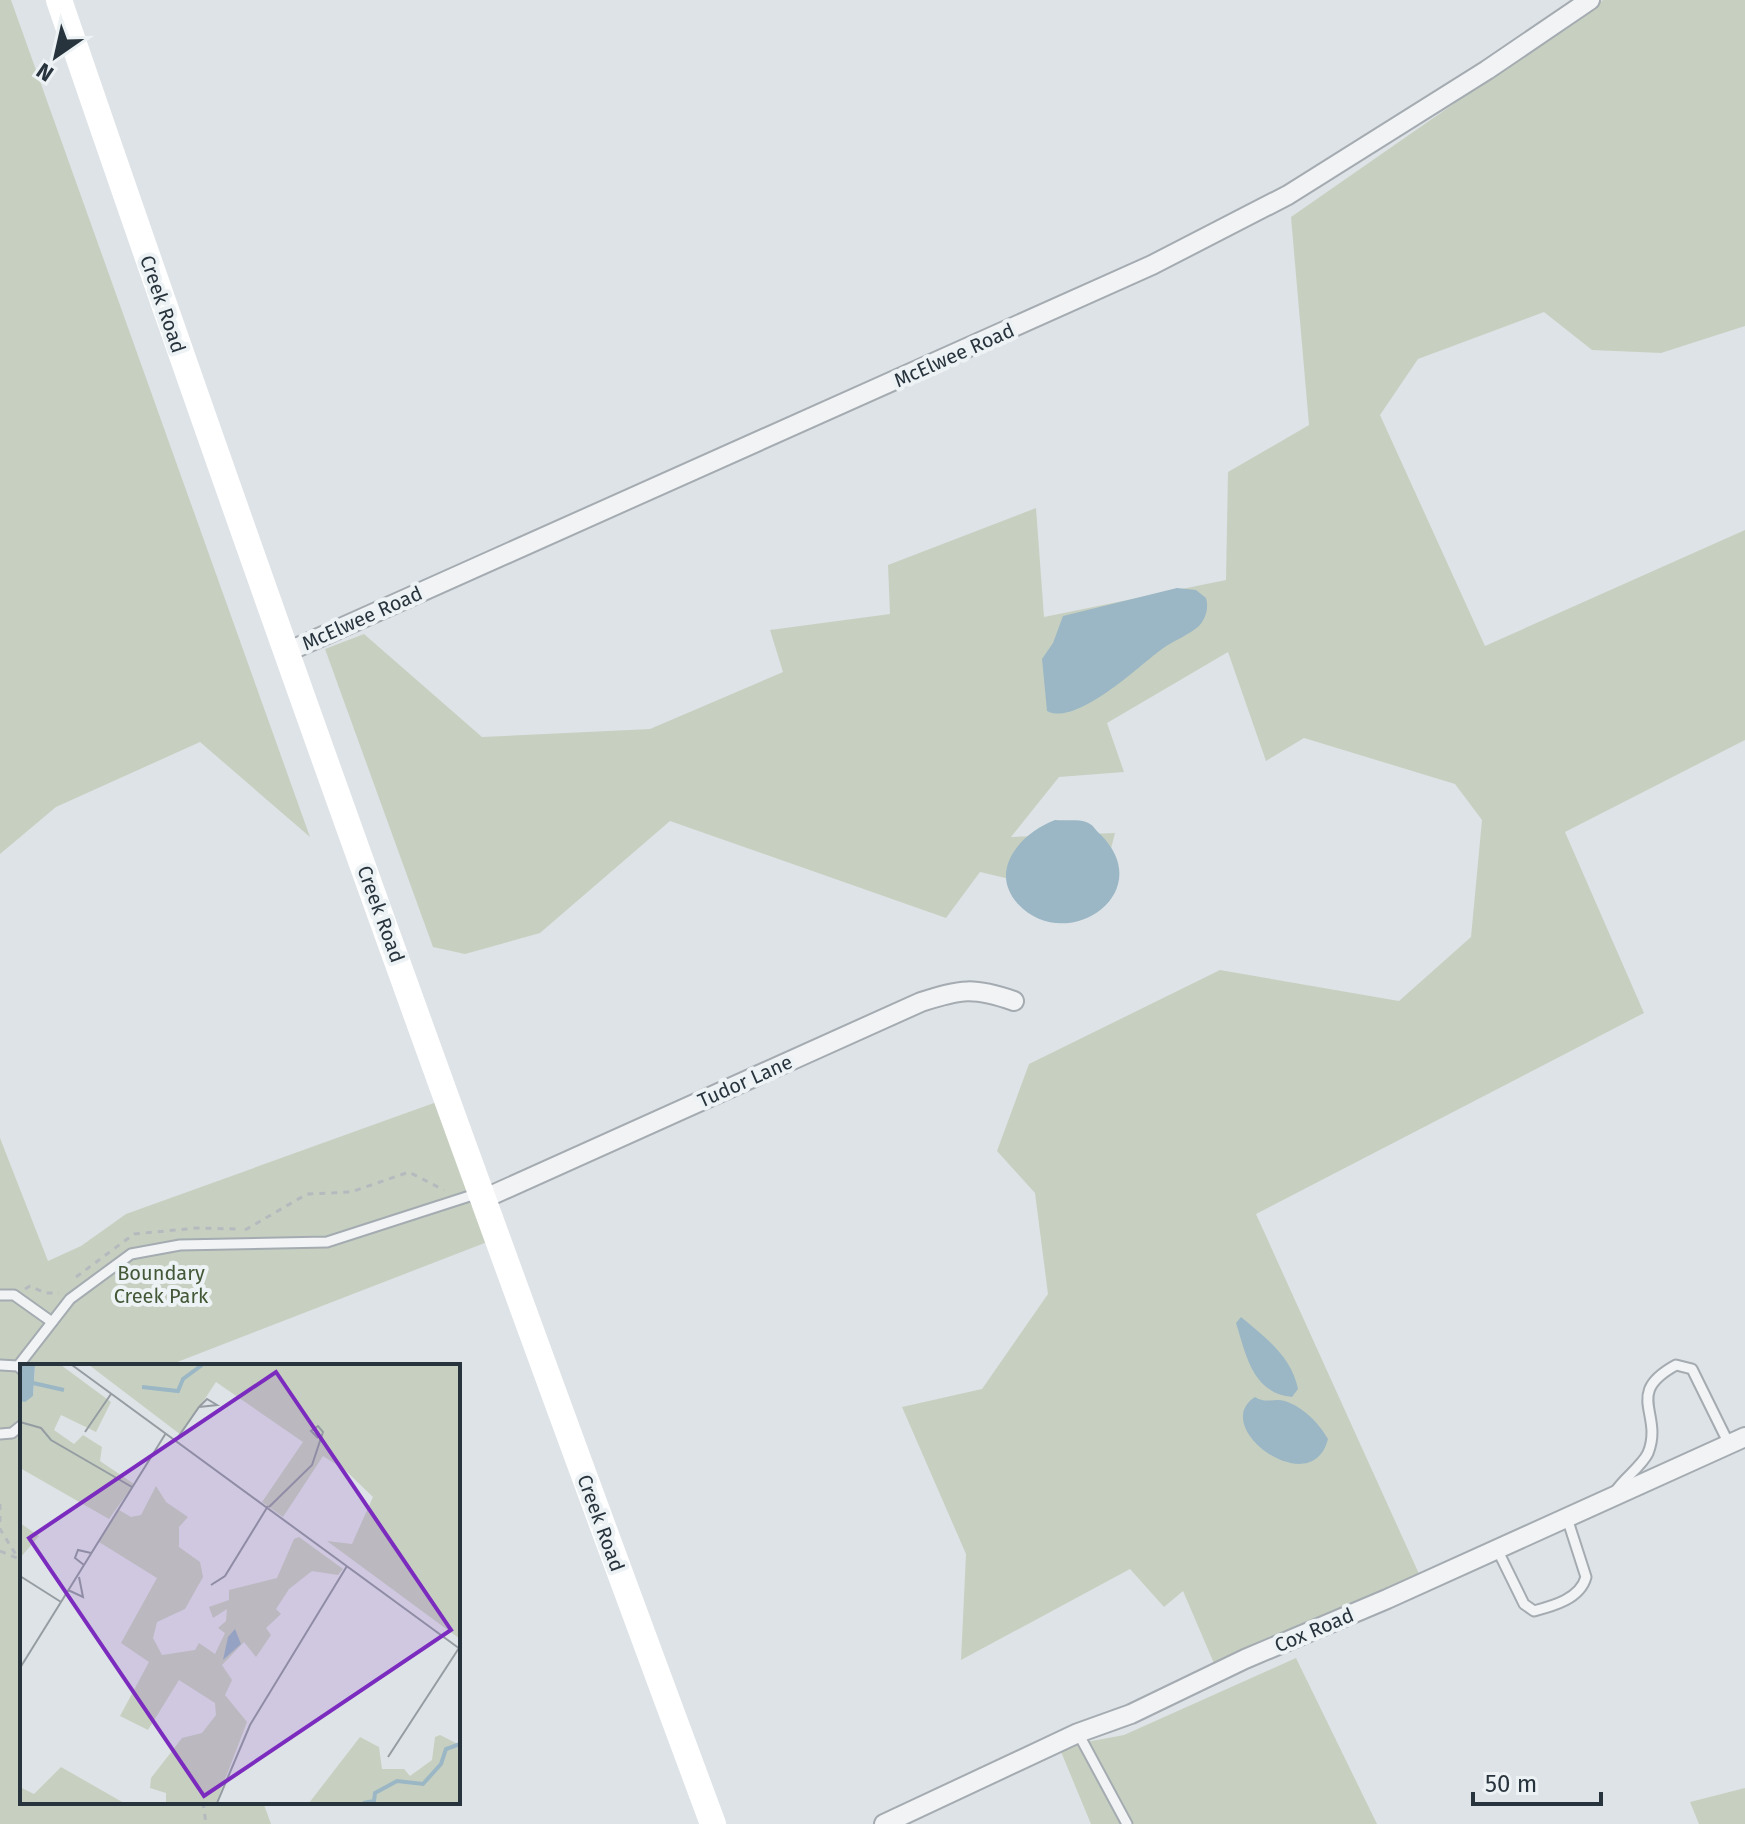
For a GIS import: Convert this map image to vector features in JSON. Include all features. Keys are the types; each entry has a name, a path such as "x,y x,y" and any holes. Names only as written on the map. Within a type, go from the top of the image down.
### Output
{"main road":[{"name":"Creek Road","path":"59,0 195,397 707,1822"}],"street":[{"name":"McElwee Road","path":"287,652 937,364 1165,258 1288,195 1487,70 1590,0"},
{"name":"Tudor Lane","path":"480,1197 921,1002 969,989 1014,1001"},
{"name":"Cox Road","path":"884,1824 1078,1733 1104,1726 1245,1659 1737,1440"}],"lane":[{"path":"23,1364 70,1299 131,1254 180,1245 327,1242 480,1197"},
{"path":"0,1295 14,1295 52,1322"},
{"path":"0,1365 20,1368"},
{"path":"1611,1498 1623,1479 1647,1455 1651,1434 1646,1398 1649,1386 1659,1374 1676,1365 1692,1369 1737,1440"},
{"path":"0,1434 12,1433 20,1427"},
{"path":"1497,1549 1528,1609 1534,1611 1557,1603 1577,1594 1586,1577 1567,1518"},
{"path":"1078,1733 1127,1824"}],"path":[{"path":"14,1295 30,1286 45,1293 60,1292 88,1265 134,1234 197,1228 244,1231 307,1194 351,1192 409,1172 447,1192"},
{"path":"0,1504 0,1529 20,1559"},
{"path":"0,1551 20,1559"},
{"path":"203,1804 206,1824"}],"green space":[{"path":"0,0 11,0 310,837 200,742 56,807 0,854"},
{"path":"1603,0 1745,0 1745,326 1661,353 1592,350 1544,312 1418,359 1380,415 1485,646 1745,530 1745,740 1565,832 1644,1013 1256,1214 1420,1576 1216,1668 1183,1591 1164,1607 1130,1569 961,1660 966,1554 902,1407 982,1389 1048,1294 1035,1193 997,1151 1029,1064 1220,970 1399,1001 1471,937 1482,820 1455,784 1304,738 1266,761 1228,652 1107,723 1124,772 1059,777 1011,837 1115,833 1098,900 980,872 946,918 670,821 540,933 465,954 433,947 325,649 364,634 482,737 650,729 783,672 770,630 890,614 888,565 1036,508 1044,617 1226,580 1228,472 1309,425 1291,217"},
{"name":"Boundary Creek Park","path":"445,1099 495,1239 172,1364 20,1364 20,1804 264,1804 271,1824 0,1824 0,1138 48,1261 81,1246 126,1214"},
{"path":"1296,1658 1377,1824 1091,1824 1059,1747 1124,1735"},
{"path":"1745,1788 1745,1824 1699,1824 1690,1802"}],"water":[{"path":"1177,588 1196,590 1206,598 1206,613 1199,626 1162,649 1090,703 1059,714 1047,711 1042,659 1053,643 1063,616"},
{"path":"1055,820 1088,823 1116,856 1119,877 1113,896 1100,911 1081,920 1060,923 1038,918 1018,904 1009,891 1006,878 1012,854 1031,833"},
{"path":"1241,1317 1284,1357 1298,1389 1292,1397 1279,1394 1259,1380 1236,1323"},
{"path":"1255,1397 1285,1401 1310,1416 1328,1439 1318,1457 1303,1464 1285,1462 1253,1440 1244,1425 1244,1410"}]}
